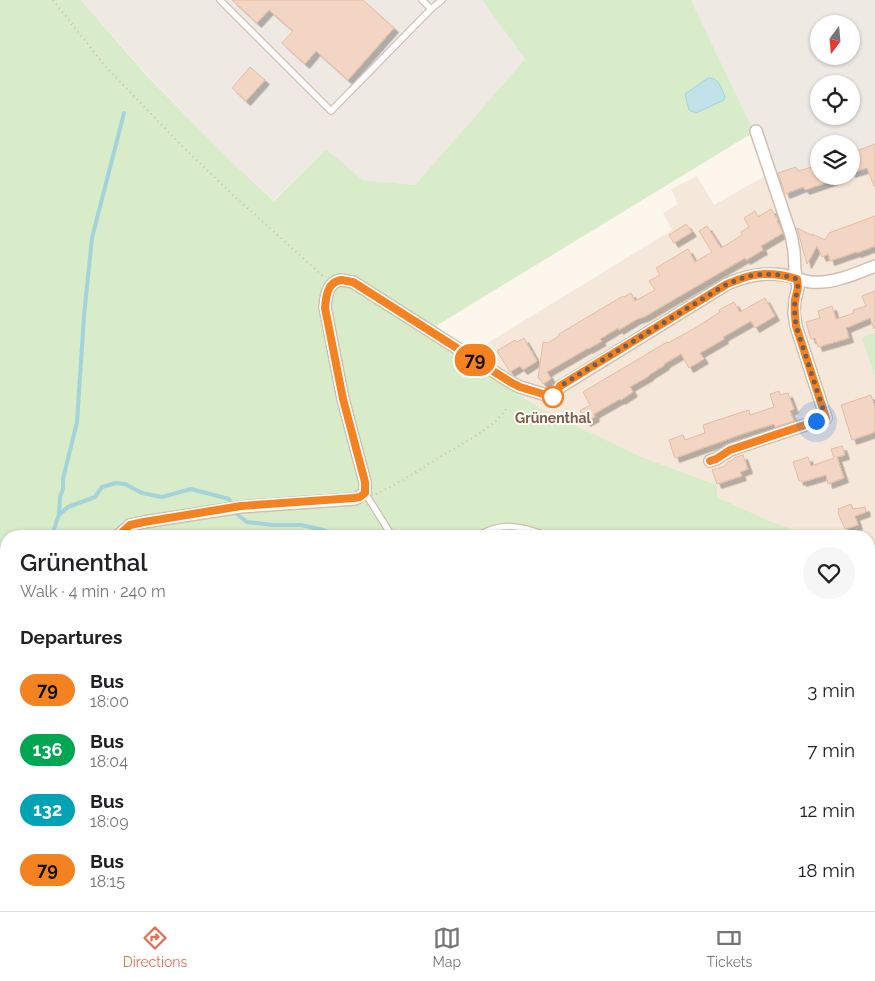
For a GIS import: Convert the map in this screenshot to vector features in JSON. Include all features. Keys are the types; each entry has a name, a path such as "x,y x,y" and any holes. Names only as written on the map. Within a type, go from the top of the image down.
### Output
{"street":[{"path":"710,461 730,450 826,418 796,326 794,313 798,288 791,235 756,131"},
{"path":"125,530 130,525 144,522 241,506 354,498 360,497 365,493 365,482 343,399 325,308 327,292 332,285 341,280 353,282 512,383 553,397 560,386 727,284 748,276 770,274 785,275 812,282 830,281 844,278 875,266"}],"lane":[{"path":"220,0 332,111 442,0"},
{"path":"422,0 431,9"},
{"path":"365,493 388,530"},
{"path":"489,530 512,526 530,530"}],"path":[{"path":"53,0 105,66 183,147 332,285"},
{"path":"365,493 370,497 396,485 483,430 498,419 506,409"}],"shaded area":[{"path":"81,0 482,0 525,59 415,185 363,180 326,149 274,200 238,168 147,75"},
{"path":"691,0 875,0 875,171 860,176 860,135 810,135 810,185 836,185 783,204 754,132"},
{"path":"875,171 875,332 863,339 875,377 875,530 794,530 772,522 717,497 717,485 642,457 541,409 463,358 672,230 663,213 678,204 671,189 697,176 714,205 768,174 778,205 835,185 860,185 860,176"}],"green space":[{"path":"0,0 81,0 147,76 237,167 274,201 326,149 363,180 415,185 525,59 482,0 691,0 754,132 436,326 473,352 464,358 541,409 642,457 717,485 717,497 794,530 0,530"},
{"path":"875,332 875,377 862,338"}],"water":[{"path":"708,78 717,81 725,97 724,100 696,113 689,110 685,94"}],"building":[{"path":"232,0 363,0 394,28 348,80 316,51 305,64 282,43 293,31 269,10 257,23"},
{"path":"250,67 265,80 246,101 232,88"},
{"path":"875,144 875,186 867,168 860,170 860,150"},
{"path":"796,167 798,171 810,168 810,185 820,185 805,190 803,187 785,194 778,173"},
{"path":"771,209 783,233 761,246 763,250 746,260 745,258 644,317 619,330 618,328 600,339 602,341 547,372 551,379 543,384 538,378 543,342 548,343 559,336 559,334 623,296 631,293 635,301 655,290 649,281 660,275 656,268 688,249 695,262 712,252 699,231 707,226 721,248 742,235 741,232 749,227 744,218 755,211 758,217"},
{"path":"875,216 875,246 830,261 828,254 822,257 817,246 807,264 797,228 825,240 829,233"},
{"path":"686,224 692,232 674,243 669,235"},
{"path":"875,291 874,329 870,318 846,328 849,338 818,347 815,338 811,339 806,322 820,318 818,311 832,306 836,319 854,313 853,310 866,306 862,296"},
{"path":"765,298 775,316 755,328 751,321 723,337 724,339 700,353 704,359 689,368 681,354 630,387 633,392 594,414 595,417 586,422 580,411 590,405 583,392 667,342 697,327 720,312 719,310 734,302 740,312"},
{"path":"524,338 537,361 523,370 520,366 510,372 497,351 515,340 517,342"},
{"path":"779,391 780,395 788,393 794,409 790,411 794,421 775,427 774,424 745,433 675,458 669,440 683,435 685,440 705,433 703,425 749,410 750,415 774,407 770,394"},
{"path":"871,395 875,407 875,432 852,440 841,405"},
{"path":"842,446 845,455 837,457 844,478 828,484 826,475 802,482 801,480 799,481 793,462 808,457 811,466 834,458 831,449"},
{"path":"743,455 748,469 740,472 742,476 717,484 712,470 725,466 734,458"},
{"path":"851,504 853,509 865,507 866,512 855,516 858,525 845,529 838,509"}],"waterway":[{"path":"59,515 63,479 77,422 84,316 92,238 124,113"},
{"path":"54,530 59,515 68,507 95,497 102,487 116,483 125,484 142,493 162,497 191,489 229,499 238,515 247,522 273,525 301,525 324,530"}],"bus line":[{"name":"79","path":"125,530 130,525 144,522 241,506 342,500 360,497 365,493 365,482 343,399 325,308 327,292 332,285 341,280 353,282 512,383 553,397 560,386 727,284 748,276 770,274 785,275 797,279 798,288 794,313 796,326 826,418 730,450 710,461"}],"place":[{"name":"Grünenthal","path":"553,397"}],"route":[{"path":"553,397 560,386 727,284 748,276 785,275 797,279 798,288 794,313 796,326 826,418 816,421"}]}
